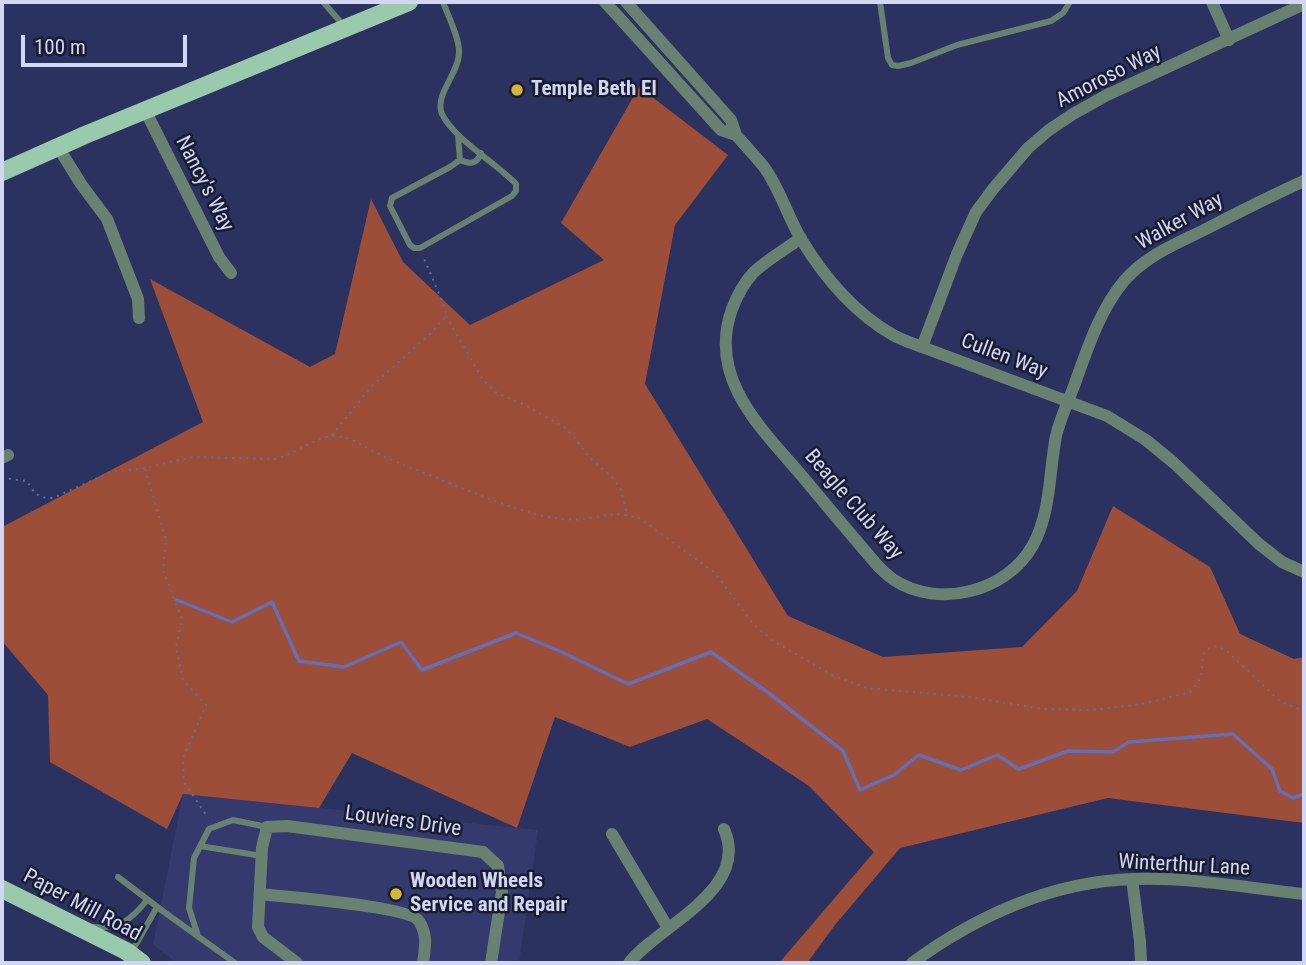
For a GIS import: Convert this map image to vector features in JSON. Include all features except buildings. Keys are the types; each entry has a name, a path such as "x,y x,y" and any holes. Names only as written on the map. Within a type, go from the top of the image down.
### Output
{"main road":[{"path":"2,172 409,2"},
{"name":"Paper Mill Road","path":"2,889 136,959"}],"street":[{"name":"Cullen Way","path":"605,2 721,130 736,135"},
{"name":"Cullen Way","path":"626,2 732,120 736,135 764,167 801,238 832,284 870,321 895,336 922,347 1107,416 1146,440 1174,463 1259,544 1282,562 1304,572"},
{"path":"1212,2 1229,40"},
{"name":"Amoroso Way","path":"922,347 976,212 1028,148 1049,130 1107,95 1304,4"},
{"name":"Nancy's Way","path":"145,110 219,257 231,273"},
{"path":"58,147 107,219 138,299 139,318"},
{"name":"Walker Way","path":"1068,402 1091,337 1107,304 1142,263 1304,181"},
{"name":"Beagle Club Way","path":"801,238 754,272 737,296 728,321 725,344 728,368 736,391 755,420 878,566 895,580 916,590 961,594 1003,578 1021,560 1033,545 1043,519 1056,434 1068,402"},
{"name":"Louviers Drive","path":"267,827 287,826 482,852 498,866 502,892 491,963"},
{"path":"267,827 262,856 258,927 263,937 297,963"},
{"path":"629,963 648,943 705,898 722,876 729,852 724,830"},
{"path":"612,834 668,928"},
{"path":"1132,879 1142,963"},
{"name":"Winterthur Lane","path":"912,963 932,948 983,919 1026,901 1096,883 1132,879 1175,880 1304,894"},
{"path":"260,894 337,902 413,916 419,921 426,942 423,963"}],"lane":[{"path":"323,2 347,28"},
{"path":"443,2 459,52 454,73 442,95 442,114 458,135 516,184 516,191 512,196 419,248 414,248 390,206 390,200 460,159"},
{"path":"880,2 888,58 892,65 898,66 911,64 957,45 1051,21 1063,13 1070,2"},
{"path":"458,135 460,159"},
{"path":"460,159 475,163 481,153"},
{"path":"198,936 189,908 194,858 209,830 233,820 267,827"},
{"path":"200,846 262,856"},
{"path":"118,877 236,963"},
{"path":"77,926 117,926 134,916 147,900"},
{"path":"136,959 157,907"}],"path":[{"path":"419,248 446,316 483,380 497,393 564,427 589,457 614,479 621,490 627,514"},
{"path":"332,436 372,386 429,335 446,316"},
{"path":"2,478 27,481 34,493 42,498 53,498 111,472 145,468 192,457 276,459 289,456 319,439 344,437 398,462 537,514 582,519 611,513 627,514 640,519 715,573 753,624 773,641 832,675 867,688 969,697 1044,709 1091,710 1143,704 1189,692 1201,678 1203,655 1207,649 1216,646 1227,651 1280,702 1304,711"},
{"path":"145,468 166,540 163,570 182,619 176,647 183,680 206,705 183,758 184,782 210,822"}],"shaded area":[{"path":"639,87 728,155 675,225 645,384 788,616 883,657 1022,647 1077,591 1113,506 1210,567 1240,634 1294,659 1304,657 1304,823 1108,798 900,848 835,925 807,963 779,963 874,852 809,786 707,719 630,747 555,717 517,828 352,753 319,808 183,794 167,829 50,762 48,695 2,641 4,526 203,422 150,279 310,367 335,354 371,199 403,262 470,325 604,260 561,223"},
{"path":"183,794 538,830 519,963 177,963 153,945"}],"waterway":[{"path":"177,600 232,622 272,602 299,661 344,667 401,642 422,670 516,633 628,684 711,652 843,751 860,790 894,775 919,755 961,770 997,755 1019,769 1068,751 1113,752 1129,742 1233,734 1272,769 1280,791 1293,798 1304,794"}],"place":[{"name":"Temple Beth El","path":"517,90"},
{"name":"Wooden Wheels Service and Repair","path":"396,894"}]}
